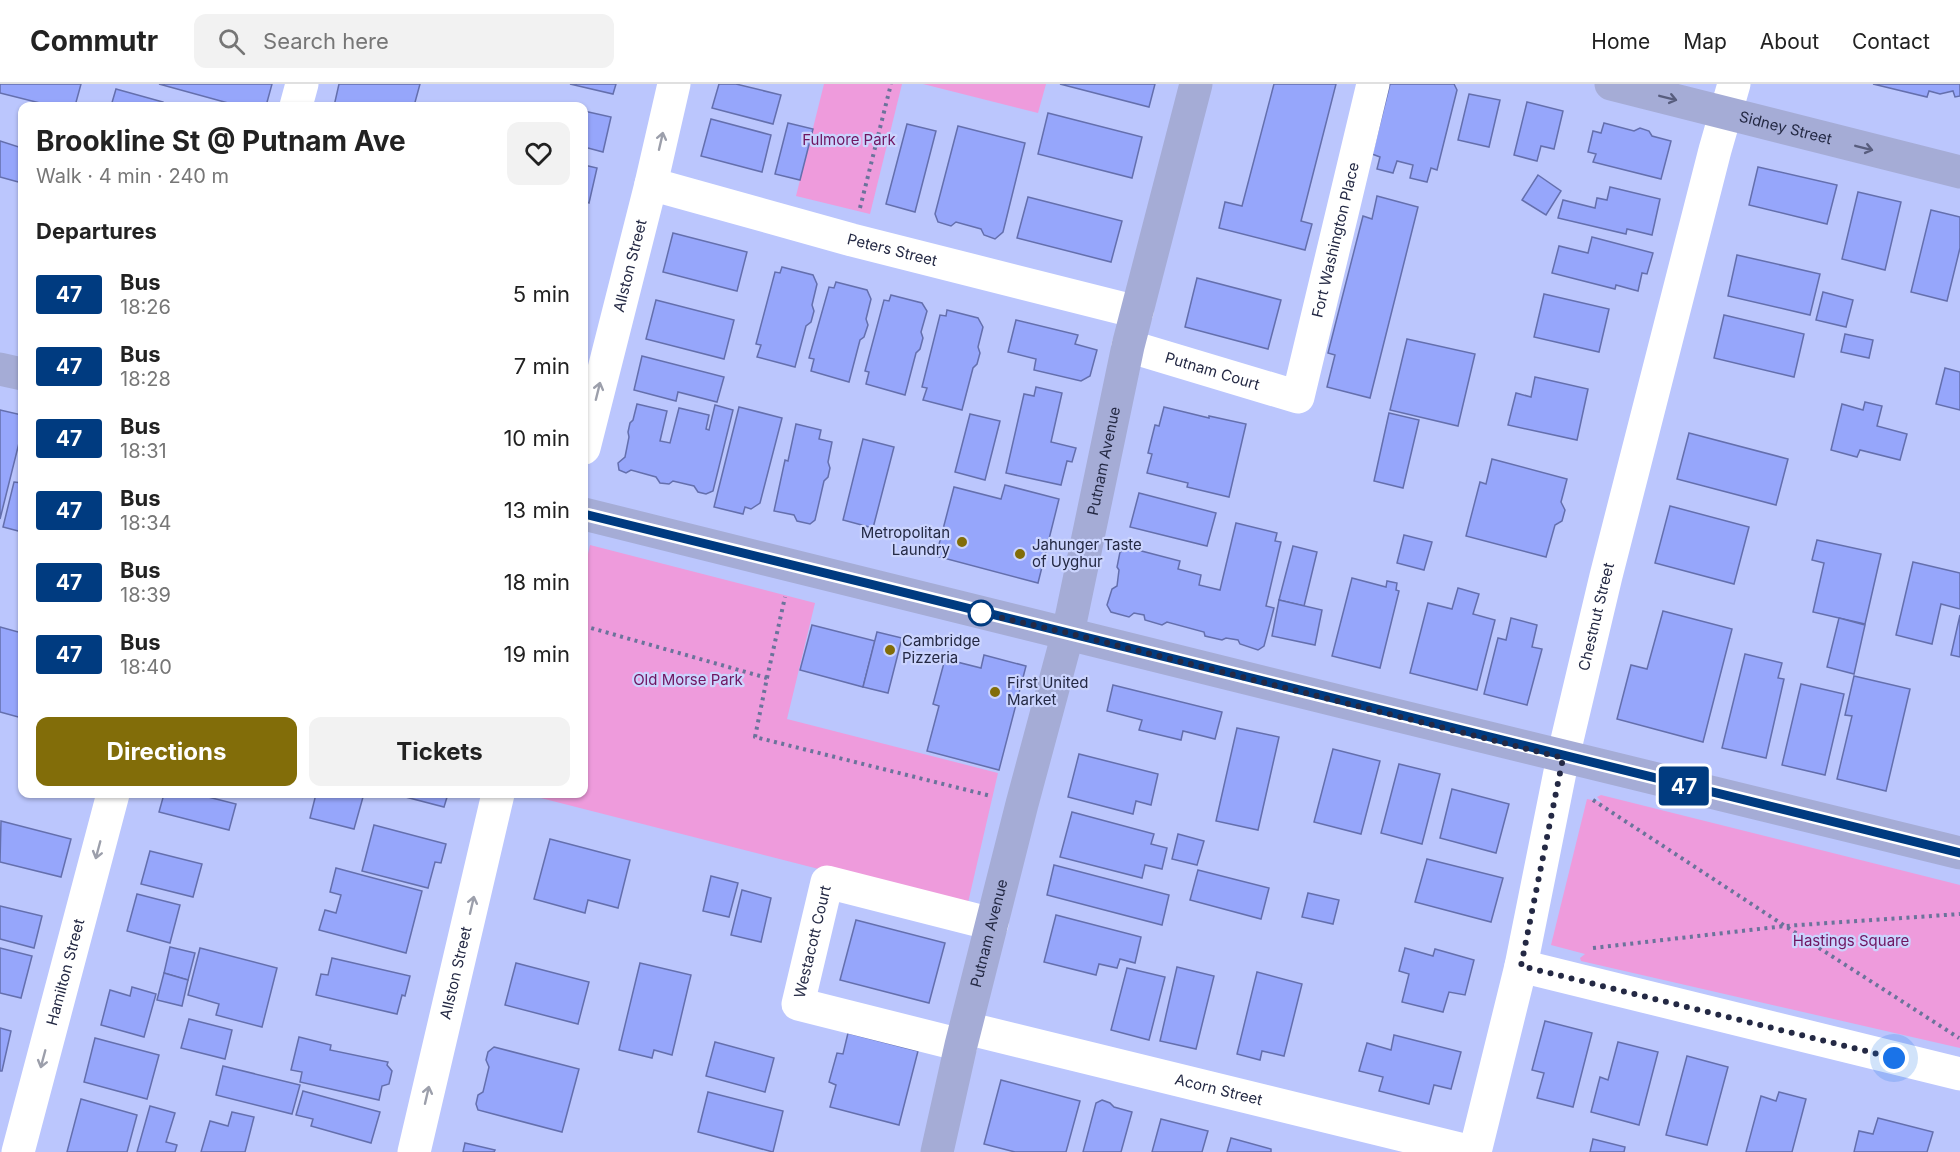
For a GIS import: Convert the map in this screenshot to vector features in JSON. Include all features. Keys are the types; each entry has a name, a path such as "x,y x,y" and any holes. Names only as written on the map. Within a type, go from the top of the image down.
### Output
{"main road":[{"name":"Putnam Avenue","path":"936,1152 1022,804 1068,633 1128,346 1196,84"},
{"name":"Sidney Street","path":"1611,84 1730,98 1960,172"},
{"path":"0,369 18,373"},
{"path":"588,515 1563,758 1960,853"}],"street":[{"path":"297,102 302,84"},
{"name":"Allston Street","path":"588,432 674,84"},
{"name":"Fort Washington Place","path":"1298,397 1373,84"},
{"name":"Chestnut Street","path":"1473,1152 1521,966 1563,758 1609,564 1730,98"},
{"name":"Peters Street","path":"651,184 852,240 1137,312"},
{"name":"Putnam Court","path":"1128,346 1298,397"},
{"name":"Hamilton Street","path":"18,1152 112,798"},
{"name":"Allston Street","path":"414,1152 497,798"},
{"name":"Westacott Court","path":"963,1036 798,1004 827,882 992,924"},
{"path":"1521,966 1960,1074"},
{"name":"Acorn Street","path":"963,1036 1473,1152"}],"path":[{"path":"852,240 891,84"},
{"path":"791,566 755,737 1022,804"},
{"path":"588,627 767,678"},
{"path":"1590,797 1960,1038"},
{"path":"1591,948 1785,926 1960,914"}],"green space":[{"name":"Fulmore Park","path":"824,84 902,84 870,214 796,196"},
{"path":"923,84 1046,84 1038,113"},
{"name":"Old Morse Park","path":"590,545 815,603 787,719 998,773 967,907 541,798 588,798 588,554"},
{"name":"Hastings Square","path":"1601,795 1960,885 1960,1048 1581,961 1580,958 1585,954 1551,945 1587,799 1602,802 1597,797"}],"building":[{"path":"0,84 81,84 76,102 36,102 0,93"},
{"path":"159,84 272,84 267,102 224,102"},
{"path":"339,84 420,84 415,102 335,102"},
{"path":"570,84 616,84 613,94"},
{"path":"719,84 736,84 781,95 773,124 712,108"},
{"path":"1060,84 1155,84 1149,107"},
{"path":"1274,84 1336,84 1301,221 1312,224 1305,250 1219,228 1225,202 1242,206"},
{"path":"1390,84 1454,84 1457,90 1437,170 1431,168 1427,182 1410,178 1413,165 1397,161 1393,173 1377,169 1380,157 1372,154"},
{"path":"1873,84 1960,84 1960,96 1955,97 1953,91 1940,94 1929,91 1927,97"},
{"path":"116,89 163,102 112,102"},
{"path":"1469,94 1500,100 1489,147 1458,140"},
{"path":"1527,102 1563,111 1554,149 1541,146 1537,161 1514,155"},
{"path":"588,112 611,117 603,152 588,148"},
{"path":"1048,113 1142,137 1132,178 1038,154"},
{"path":"711,119 771,135 762,172 701,156"},
{"path":"788,123 813,129 800,180 775,174"},
{"path":"1604,123 1634,131 1640,128 1649,131 1652,136 1671,141 1661,179 1593,162 1596,154 1588,152 1593,131 1601,133"},
{"path":"907,124 936,131 915,212 886,204"},
{"path":"958,126 1025,143 1003,232 995,239 984,235 981,229 956,222 951,226 938,222 935,214"},
{"path":"0,141 18,147 18,182 0,177"},
{"path":"588,166 597,168 588,203"},
{"path":"1758,167 1837,185 1827,224 1749,205"},
{"path":"1538,175 1561,191 1546,215 1522,200"},
{"path":"1610,187 1660,199 1652,235 1627,229 1626,234 1558,218 1563,200 1595,208 1597,198 1607,200"},
{"path":"1858,192 1901,202 1885,270 1842,259"},
{"path":"1377,196 1418,207 1370,398 1327,387 1335,355 1328,353 1363,216 1372,219"},
{"path":"1028,197 1122,221 1111,262 1017,238"},
{"path":"1931,210 1960,217 1960,248 1947,301 1911,292"},
{"path":"673,233 747,252 737,291 663,272"},
{"path":"1592,237 1653,253 1647,274 1642,273 1638,291 1616,285 1615,289 1552,273 1559,246 1588,253"},
{"path":"1737,255 1820,274 1810,315 1728,296"},
{"path":"782,267 813,275 817,284 812,305 814,311 811,322 806,326 795,367 757,357 761,345 756,344 775,272 780,273"},
{"path":"1197,278 1281,300 1268,349 1185,327"},
{"path":"836,282 867,290 871,299 866,319 868,325 864,337 860,340 849,382 811,371 814,359 809,358 829,287 834,288"},
{"path":"1823,292 1853,300 1846,327 1816,320"},
{"path":"1544,294 1609,309 1599,352 1534,337"},
{"path":"891,295 922,303 927,311 921,332 923,338 920,349 916,353 905,395 866,384 869,372 865,371 884,300 889,301"},
{"path":"656,300 734,320 724,359 646,339"},
{"path":"947,310 978,318 983,327 978,347 980,353 977,364 973,368 962,410 923,400 927,388 922,387 940,315 946,316"},
{"path":"1724,315 1804,334 1794,377 1714,358"},
{"path":"1016,320 1078,335 1075,344 1097,350 1090,376 1081,381 1034,370 1036,359 1008,352"},
{"path":"1845,334 1873,340 1869,358 1841,352"},
{"path":"1407,339 1475,354 1458,426 1390,410"},
{"path":"642,356 724,377 717,402 678,392 676,401 634,390"},
{"path":"1945,368 1960,372 1960,410 1936,404"},
{"path":"1535,377 1588,389 1577,440 1508,425 1516,393 1531,397"},
{"path":"1036,387 1062,393 1051,442 1076,448 1072,462 1067,461 1061,485 1006,473 1024,394 1034,396"},
{"path":"1865,402 1882,406 1877,426 1907,434 1900,460 1860,450 1857,457 1831,450 1842,404 1863,410"},
{"path":"637,404 667,411 660,441 670,443 679,408 709,415 706,429 709,430 715,405 733,410 713,491 706,494 698,492 694,486 673,481 669,484 660,483 656,477 631,470 626,473 619,470 618,463 625,457 630,423"},
{"path":"739,407 782,418 760,503 751,509 745,507 743,514 714,507"},
{"path":"1164,407 1246,424 1229,497 1187,487 1188,483 1147,473 1152,454 1148,453 1155,425 1159,426"},
{"path":"0,410 18,414 18,447 0,519"},
{"path":"1389,413 1419,420 1403,488 1374,481"},
{"path":"970,414 1000,421 985,480 955,472"},
{"path":"796,424 821,430 819,439 832,442 828,477 824,481 815,520 810,524 797,521 794,515 774,511 785,460 788,461"},
{"path":"1689,433 1788,459 1776,505 1677,479"},
{"path":"863,439 894,447 873,528 843,520"},
{"path":"1492,459 1567,479 1561,502 1565,510 1562,521 1555,525 1546,557 1466,536 1480,482 1486,484"},
{"path":"14,482 18,482 18,531 3,527"},
{"path":"1005,485 1059,499 1038,583 936,556 954,487 1001,499"},
{"path":"1139,493 1216,513 1207,546 1130,527"},
{"path":"1670,506 1749,527 1734,584 1655,563"},
{"path":"1236,523 1277,533 1275,541 1281,542 1266,606 1274,608 1264,646 1258,650 1240,644 1238,640 1226,638 1222,640 1205,636 1204,632 1167,622 1162,625 1145,620 1144,615 1134,613 1129,617 1111,612 1107,605 1112,589 1117,586 1120,552 1126,547 1180,561 1178,569 1201,575 1199,585 1220,590"},
{"path":"1404,535 1432,542 1424,570 1397,563"},
{"path":"1817,540 1881,554 1865,624 1813,612 1824,563 1812,560"},
{"path":"1293,546 1317,552 1304,606 1279,600"},
{"path":"1913,562 1960,573 1960,609 1941,604 1932,644 1896,635"},
{"path":"1352,578 1386,587 1387,581 1397,583 1396,590 1399,591 1380,668 1332,656"},
{"path":"1458,588 1479,594 1473,614 1495,620 1477,690 1410,673 1428,603 1452,609"},
{"path":"1279,600 1322,610 1315,645 1272,636"},
{"path":"1663,611 1732,629 1703,742 1617,719 1631,665 1647,669"},
{"path":"1960,615 1960,657 1951,655"},
{"path":"1511,618 1537,625 1532,647 1542,649 1527,705 1484,694 1498,638 1506,640"},
{"path":"1839,618 1865,625 1854,674 1827,667"},
{"path":"812,625 875,641 863,687 800,670"},
{"path":"0,627 18,632 18,717 0,712"},
{"path":"877,632 902,638 888,693 863,687"},
{"path":"1745,654 1782,663 1778,678 1784,679 1766,758 1722,748"},
{"path":"984,655 1026,666 999,770 927,751 939,706 933,704 945,659 981,668"},
{"path":"1854,676 1910,689 1886,791 1837,779 1852,716 1845,715"},
{"path":"1801,684 1844,694 1825,775 1782,765"},
{"path":"1113,685 1222,712 1215,739 1183,731 1181,740 1139,730 1142,720 1107,711"},
{"path":"1237,728 1279,737 1258,830 1216,821"},
{"path":"1333,749 1380,761 1361,834 1314,822"},
{"path":"1079,754 1158,774 1151,805 1136,801 1133,814 1068,797"},
{"path":"1399,764 1440,774 1422,844 1381,833"},
{"path":"1452,789 1509,804 1496,853 1440,838"},
{"path":"163,798 212,798 236,804 229,830 159,812"},
{"path":"315,798 363,798 354,829 310,818"},
{"path":"409,798 447,798 444,807"},
{"path":"1072,812 1154,834 1151,844 1167,848 1162,869 1145,865 1142,878 1060,857"},
{"path":"1,821 71,839 61,877 0,862"},
{"path":"374,825 446,844 441,863 435,862 428,888 362,871"},
{"path":"1178,834 1204,841 1197,865 1172,859"},
{"path":"550,839 630,860 618,908 588,900 585,913 534,899"},
{"path":"150,851 202,864 193,897 141,884"},
{"path":"1427,859 1503,878 1491,922 1415,902"},
{"path":"1054,865 1169,895 1162,925 1047,895"},
{"path":"336,868 422,891 406,953 319,930 325,910 336,913 341,895 330,892"},
{"path":"1198,870 1269,888 1261,919 1190,900"},
{"path":"711,876 738,883 729,917 703,911"},
{"path":"742,890 771,898 761,942 731,935"},
{"path":"1308,893 1339,900 1333,924 1302,917"},
{"path":"137,894 180,905 170,943 127,931"},
{"path":"0,906 42,916 34,948 0,939"},
{"path":"1056,915 1141,937 1135,963 1120,959 1117,968 1099,964 1096,975 1044,962"},
{"path":"856,920 945,943 929,1003 840,980"},
{"path":"170,947 195,953 188,980 164,973"},
{"path":"0,948 32,956 21,998 0,993"},
{"path":"200,948 277,968 262,1027 216,1015 219,1004 188,995"},
{"path":"1405,948 1433,956 1435,949 1474,960 1465,995 1449,992 1443,1012 1402,1002 1409,974 1399,971"},
{"path":"332,958 410,976 397,1014 316,995 321,974 328,975"},
{"path":"516,963 589,982 578,1024 505,1005"},
{"path":"640,963 691,975 672,1055 654,1050 652,1058 619,1050"},
{"path":"1177,967 1214,976 1196,1049 1160,1041"},
{"path":"1127,968 1165,977 1149,1040 1111,1030"},
{"path":"1257,972 1302,984 1284,1056 1262,1051 1260,1060 1237,1054"},
{"path":"164,973 188,980 182,1006 157,1000"},
{"path":"132,987 156,994 144,1037 101,1025 110,990 130,996"},
{"path":"189,1019 232,1030 225,1059 181,1048"},
{"path":"1545,1021 1592,1033 1573,1107 1537,1098 1544,1073 1532,1070"},
{"path":"0,1028 11,1031 2,1071 0,1071"},
{"path":"848,1033 918,1051 899,1125 830,1107 836,1085 829,1082 837,1053 843,1054"},
{"path":"1394,1035 1461,1052 1451,1089 1434,1085 1429,1104 1379,1091 1383,1077 1359,1071 1367,1043 1391,1050"},
{"path":"299,1037 331,1045 330,1050 388,1062 387,1065 392,1071 389,1084 382,1086 379,1100 300,1082 302,1072 291,1070"},
{"path":"95,1038 159,1055 147,1099 84,1082"},
{"path":"715,1042 774,1058 765,1092 706,1076"},
{"path":"1618,1042 1658,1052 1639,1125 1591,1112 1600,1077 1608,1080"},
{"path":"494,1047 579,1069 562,1132 478,1110 476,1104 478,1095 483,1092 489,1067 486,1060 488,1052"},
{"path":"1687,1056 1728,1067 1707,1145 1666,1135"},
{"path":"223,1066 300,1085 292,1114 216,1095"},
{"path":"1001,1080 1080,1101 1066,1152 1015,1152 984,1144"},
{"path":"303,1091 380,1112 371,1143 311,1126 313,1119 296,1115"},
{"path":"708,1092 783,1111 773,1152 698,1132"},
{"path":"1779,1092 1806,1099 1792,1152 1746,1152 1761,1096 1776,1101"},
{"path":"81,1099 137,1115 127,1152 67,1152"},
{"path":"1102,1100 1114,1107 1132,1112 1121,1152 1083,1152 1096,1103"},
{"path":"150,1106 175,1113 166,1142 177,1145 175,1152 137,1152"},
{"path":"232,1112 254,1117 245,1152 201,1152 210,1121 228,1126"},
{"path":"1878,1118 1933,1132 1927,1152 1854,1152 1859,1131 1873,1134"},
{"path":"1161,1119 1208,1131 1202,1152 1152,1152"},
{"path":"1231,1138 1271,1149 1271,1152 1227,1152"},
{"path":"1593,1139 1625,1147 1624,1152 1590,1152"},
{"path":"465,1143 495,1150 494,1152 463,1152"}],"bus line":[{"name":"47","path":"588,515 1532,750 1960,853"}],"place":[{"name":"Metropolitan Laundry","path":"962,542"},
{"name":"Jahunger Taste of Uyghur","path":"1020,554"},
{"name":"Cambridge Pizzeria","path":"890,650"},
{"name":"First United Market","path":"995,692"}],"route":[{"path":"981,613 1563,758 1521,966 1894,1058"}]}
